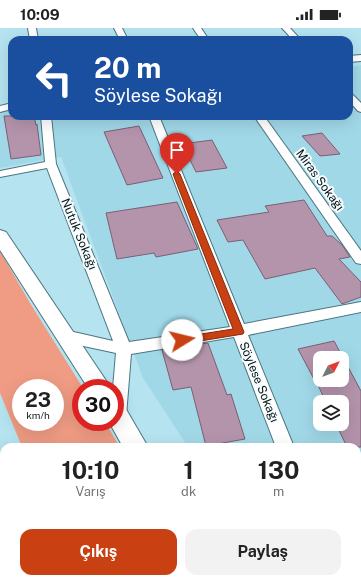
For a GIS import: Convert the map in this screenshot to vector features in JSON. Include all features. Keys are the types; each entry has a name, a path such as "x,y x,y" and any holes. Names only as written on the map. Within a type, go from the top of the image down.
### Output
{"main road":[{"path":"0,236 94,379"},
{"path":"124,426 134,443"}],"street":[{"path":"286,28 293,36"},
{"path":"353,100 361,109"},
{"name":"Nutuk Sokağı","path":"46,120 51,164 124,349"},
{"name":"Söylese Sokağı","path":"156,120 283,443"},
{"name":"Miras Sokağı","path":"262,120 361,260"},
{"path":"0,174 51,164"},
{"path":"65,336 124,349 239,332 361,307"},
{"path":"121,379 124,349"}],"shaded area":[{"path":"361,65 361,443 185,443 143,378 61,157 0,168 0,112 8,110 8,120 353,120 353,66"},
{"path":"0,251 30,303 77,379 72,379 72,431 110,431 118,443 20,443 15,431 64,431 64,379 12,379 12,422 0,393"}],"building":[{"path":"4,116 8,116 8,120 35,120 36,125 37,124 41,155 11,159"},
{"path":"139,126 163,178 127,185 104,132"},
{"path":"322,133 340,154 320,156 302,136"},
{"path":"212,140 227,168 196,172 182,144"},
{"path":"304,200 327,236 332,236 342,245 350,257 339,259 361,282 361,297 342,304 315,268 265,279 243,240 228,242 217,220 269,212 265,206"},
{"path":"177,202 198,249 156,257 154,253 117,259 106,213"},
{"path":"334,341 339,351 313,351 313,377 298,349"},
{"path":"208,343 227,395 231,394 245,439 223,443 205,443 191,387 173,390 162,350"},
{"path":"349,369 361,391 361,443 345,443 339,431 349,431 349,395 323,395 319,387 349,387"}],"route":[{"path":"177,174 239,332 182,340"}]}
